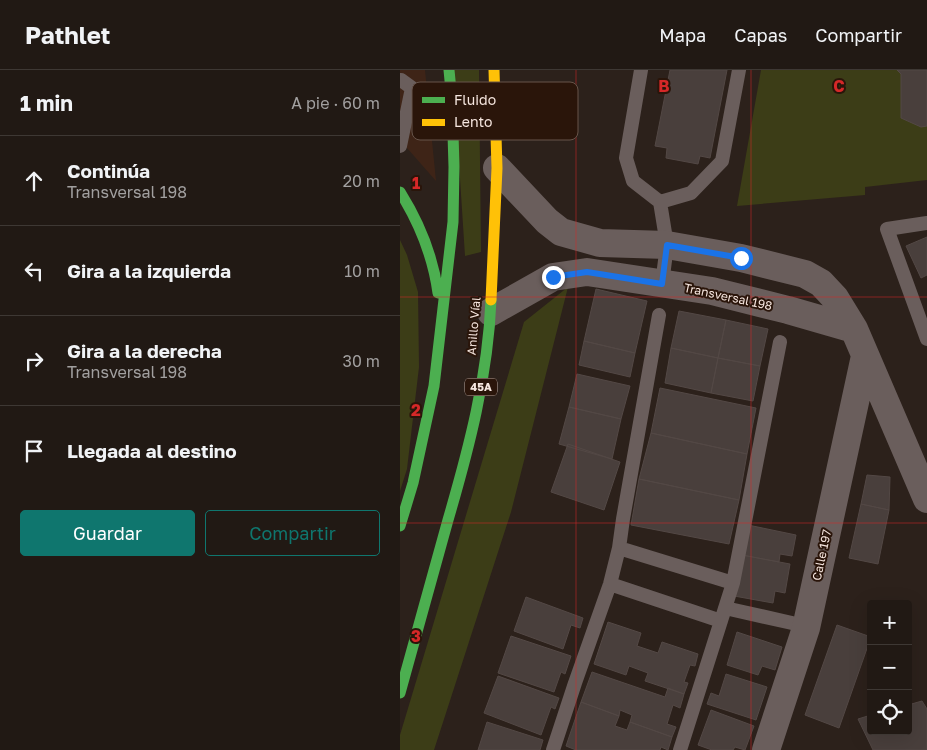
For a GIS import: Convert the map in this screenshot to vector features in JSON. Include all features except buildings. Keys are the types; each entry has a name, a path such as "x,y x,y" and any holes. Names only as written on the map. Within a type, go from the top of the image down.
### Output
{"highway":[{"path":"400,526 413,483 434,386 453,222 452,140"},
{"name":"Anillo Víal","path":"400,694 477,412 491,312 495,140"},
{"path":"400,192 421,230 430,257 438,294 440,341"}],"street":[{"path":"496,168 547,221 561,232 600,243 667,245 741,258 805,274 821,283 835,298 854,329 927,499"},
{"name":"Transversal 198","path":"491,312 553,277 587,272 712,291 854,329"},
{"name":"Calle 197","path":"766,750 806,628 865,356"}],"lane":[{"path":"641,70 626,158 634,180 660,202 667,245 662,284"},
{"path":"660,202 691,192 722,161 739,70"},
{"path":"400,146 412,88 401,80"},
{"path":"927,223 887,229 927,340"},
{"path":"553,750 574,683 610,584 619,548 658,315"},
{"path":"680,750 732,583 780,342"},
{"path":"619,548 732,583"},
{"path":"610,584 721,621"},
{"path":"725,608 806,628"}],"shaded area":[{"path":"400,70 425,70 426,82 412,82 412,140 432,140 436,181 400,140"},
{"path":"453,70 479,70 479,82 454,82"},
{"path":"761,70 897,70 901,74 901,118 921,126 927,126 927,180 865,187 865,195 737,206"},
{"path":"458,140 480,140 481,252 465,256"},
{"path":"400,240 407,255 418,292 419,367 407,469 400,491"},
{"path":"568,287 511,512 434,750 400,750 400,735 524,322"}],"traffic: fast":[{"path":"449,70 450,82"},
{"path":"400,526 413,483 434,386 453,222 453,140"},
{"path":"400,192 414,216 425,241 433,266 438,293"},
{"path":"400,693 470,439 482,384 491,300"}],"traffic: slow":[{"path":"494,70 494,82"},
{"path":"491,300 497,168 496,140"}],"route":[{"path":"553,277 587,272 662,284 667,245 741,258"}]}
